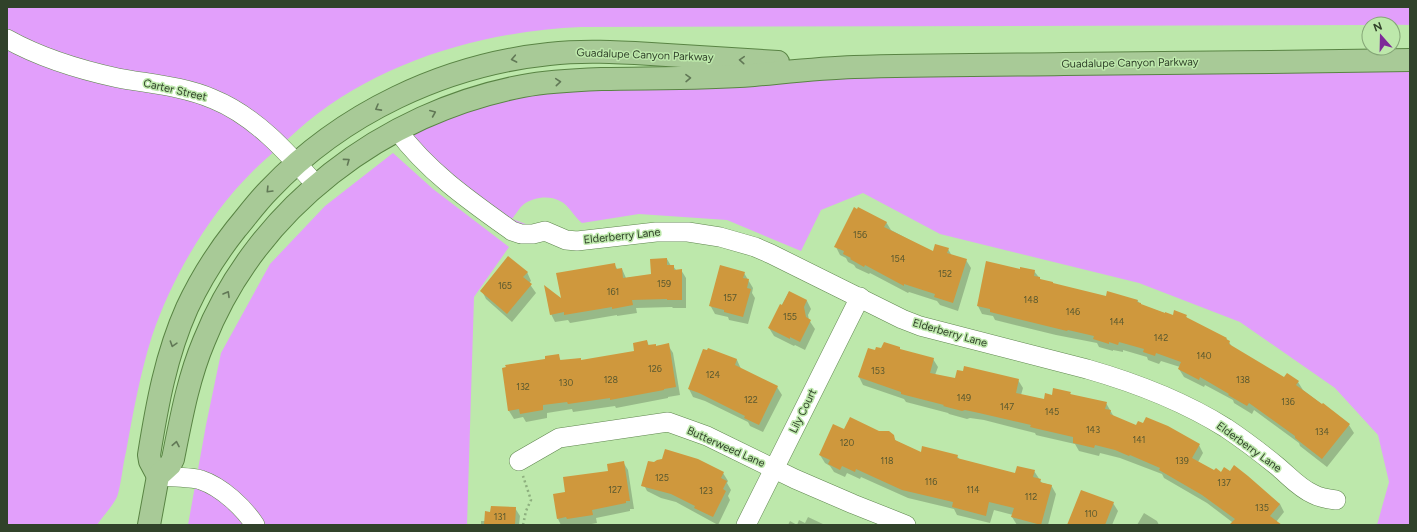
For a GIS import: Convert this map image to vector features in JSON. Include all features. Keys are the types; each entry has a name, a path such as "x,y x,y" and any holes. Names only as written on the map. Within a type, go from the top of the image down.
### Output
{"main road":[{"name":"Guadalupe Canyon Parkway","path":"850,67 614,52 551,54 491,64 447,77 421,86 363,116 327,140 297,163 266,192 230,238 210,267 188,308 169,357 160,391 149,455 150,461 158,476 170,465 173,460 192,374 204,340 228,292 247,261 269,233 317,186 358,153 397,130 454,104 489,94 542,83 578,80 738,76 850,67 1410,60"},
{"path":"149,525 158,476"}],"street":[{"name":"Carter Street","path":"7,39 62,63 119,78 179,88 213,98 234,109 253,123 297,163 317,186"},
{"name":"Elderberry Lane","path":"397,130 411,147 455,190 512,231 522,234 545,231 566,240 577,241 656,232 688,232 720,237 755,247 860,297 902,319 920,326 1111,376 1159,393 1200,413 1226,428 1258,451 1294,482 1308,491 1324,498 1336,500"},
{"name":"Lily Court","path":"746,525 860,297"},
{"name":"Butterweed Lane","path":"518,461 559,438 668,422 707,436 774,469 853,504 906,525"},
{"path":"158,476 201,479 223,492 237,503 248,514 255,525"}],"path":[{"path":"518,461 530,500 523,525"}],"shaded area":[{"path":"7,7 1410,7 1410,25 1401,25 1401,16 1361,16 1361,25 581,27 508,35 472,42 436,53 402,66 368,82 337,100 295,132 253,171 221,207 181,269 160,314 152,336 137,394 117,497 97,525 7,525"},
{"path":"1410,60 1410,525 1377,525 1389,482 1378,435 1335,388 1240,322 1139,283 940,234 863,193 821,210 801,251 727,220 639,214 582,223 563,203 556,199 546,197 537,198 524,204 512,219 545,231 521,234 404,139 421,118 524,86"},
{"path":"393,153 433,189 509,247 474,297 467,525 188,525 221,353 270,264 325,206"}],"building":[{"path":"854,207 857,209 858,207 887,222 884,227 933,251 935,244 949,248 947,253 967,259 953,303 934,297 935,294 904,284 904,286 865,265 864,267 843,254 844,251 834,247"},
{"path":"508,256 528,272 523,277 532,284 507,314 480,291"},
{"path":"667,258 667,265 674,265 674,270 682,269 682,300 632,300 633,305 612,309 612,307 564,315 564,312 550,315 544,285 561,298 556,273 615,263 616,269 622,268 623,278 651,274 650,259"},
{"path":"986,261 1020,269 1020,267 1035,270 1034,276 1053,283 1106,296 1107,291 1138,300 1137,302 1141,304 1165,313 1173,315 1174,310 1187,315 1186,317 1227,338 1226,339 1230,341 1229,344 1284,377 1287,373 1299,381 1296,385 1322,404 1323,403 1350,424 1322,459 1295,438 1295,436 1249,403 1247,406 1200,377 1199,380 1178,369 1181,362 1156,353 1155,356 1143,352 1144,349 1119,342 1118,345 1109,342 1109,344 1093,339 1094,336 990,312 990,309 977,306"},
{"path":"720,265 745,272 743,278 749,279 747,288 751,289 743,317 709,306"},
{"path":"789,291 807,300 804,307 806,317 811,320 800,342 790,337 790,339 768,328 780,304 782,305"},
{"path":"647,340 648,345 656,344 656,346 669,343 676,387 610,400 610,398 568,404 567,402 543,405 543,410 520,414 519,409 508,411 502,368 506,367 505,365 545,359 545,356 559,354 560,360 581,358 581,360 634,351 633,343"},
{"path":"884,342 900,347 900,349 934,358 930,373 955,378 957,370 963,371 964,366 1019,379 1016,393 1044,399 1045,393 1052,395 1053,388 1071,392 1070,394 1107,402 1105,409 1111,410 1110,414 1136,425 1138,421 1143,423 1146,417 1168,426 1200,444 1192,458 1214,470 1216,468 1221,472 1224,467 1230,471 1234,465 1248,476 1280,504 1270,516 1282,525 1229,525 1235,519 1202,495 1159,470 1160,468 1130,455 1129,456 1115,450 1095,445 1094,448 1073,443 1073,437 1030,427 1031,425 965,410 962,411 901,394 901,392 858,377 868,348 875,350 876,347 881,348"},
{"path":"708,348 737,359 735,365 778,386 759,425 744,418 745,416 688,389 703,349 707,350"},
{"path":"850,417 879,431 889,431 894,435 895,440 921,452 922,446 958,455 957,458 1015,473 1017,466 1035,470 1033,477 1041,479 1040,482 1052,485 1041,525 1011,517 1014,508 989,502 986,516 952,507 953,502 902,490 856,469 855,472 842,466 840,470 828,464 830,460 819,455 833,424 844,429"},
{"path":"665,449 698,459 724,472 721,478 727,481 723,489 726,491 713,517 694,508 695,506 671,494 641,486 648,461 654,462 662,459"},
{"path":"624,461 630,501 592,510 593,515 557,519 553,494 565,492 563,477 608,471 607,464"},
{"path":"1081,490 1114,502 1105,525 1067,525"},
{"path":"491,506 516,507 515,525 484,525 485,511 490,512"}]}
